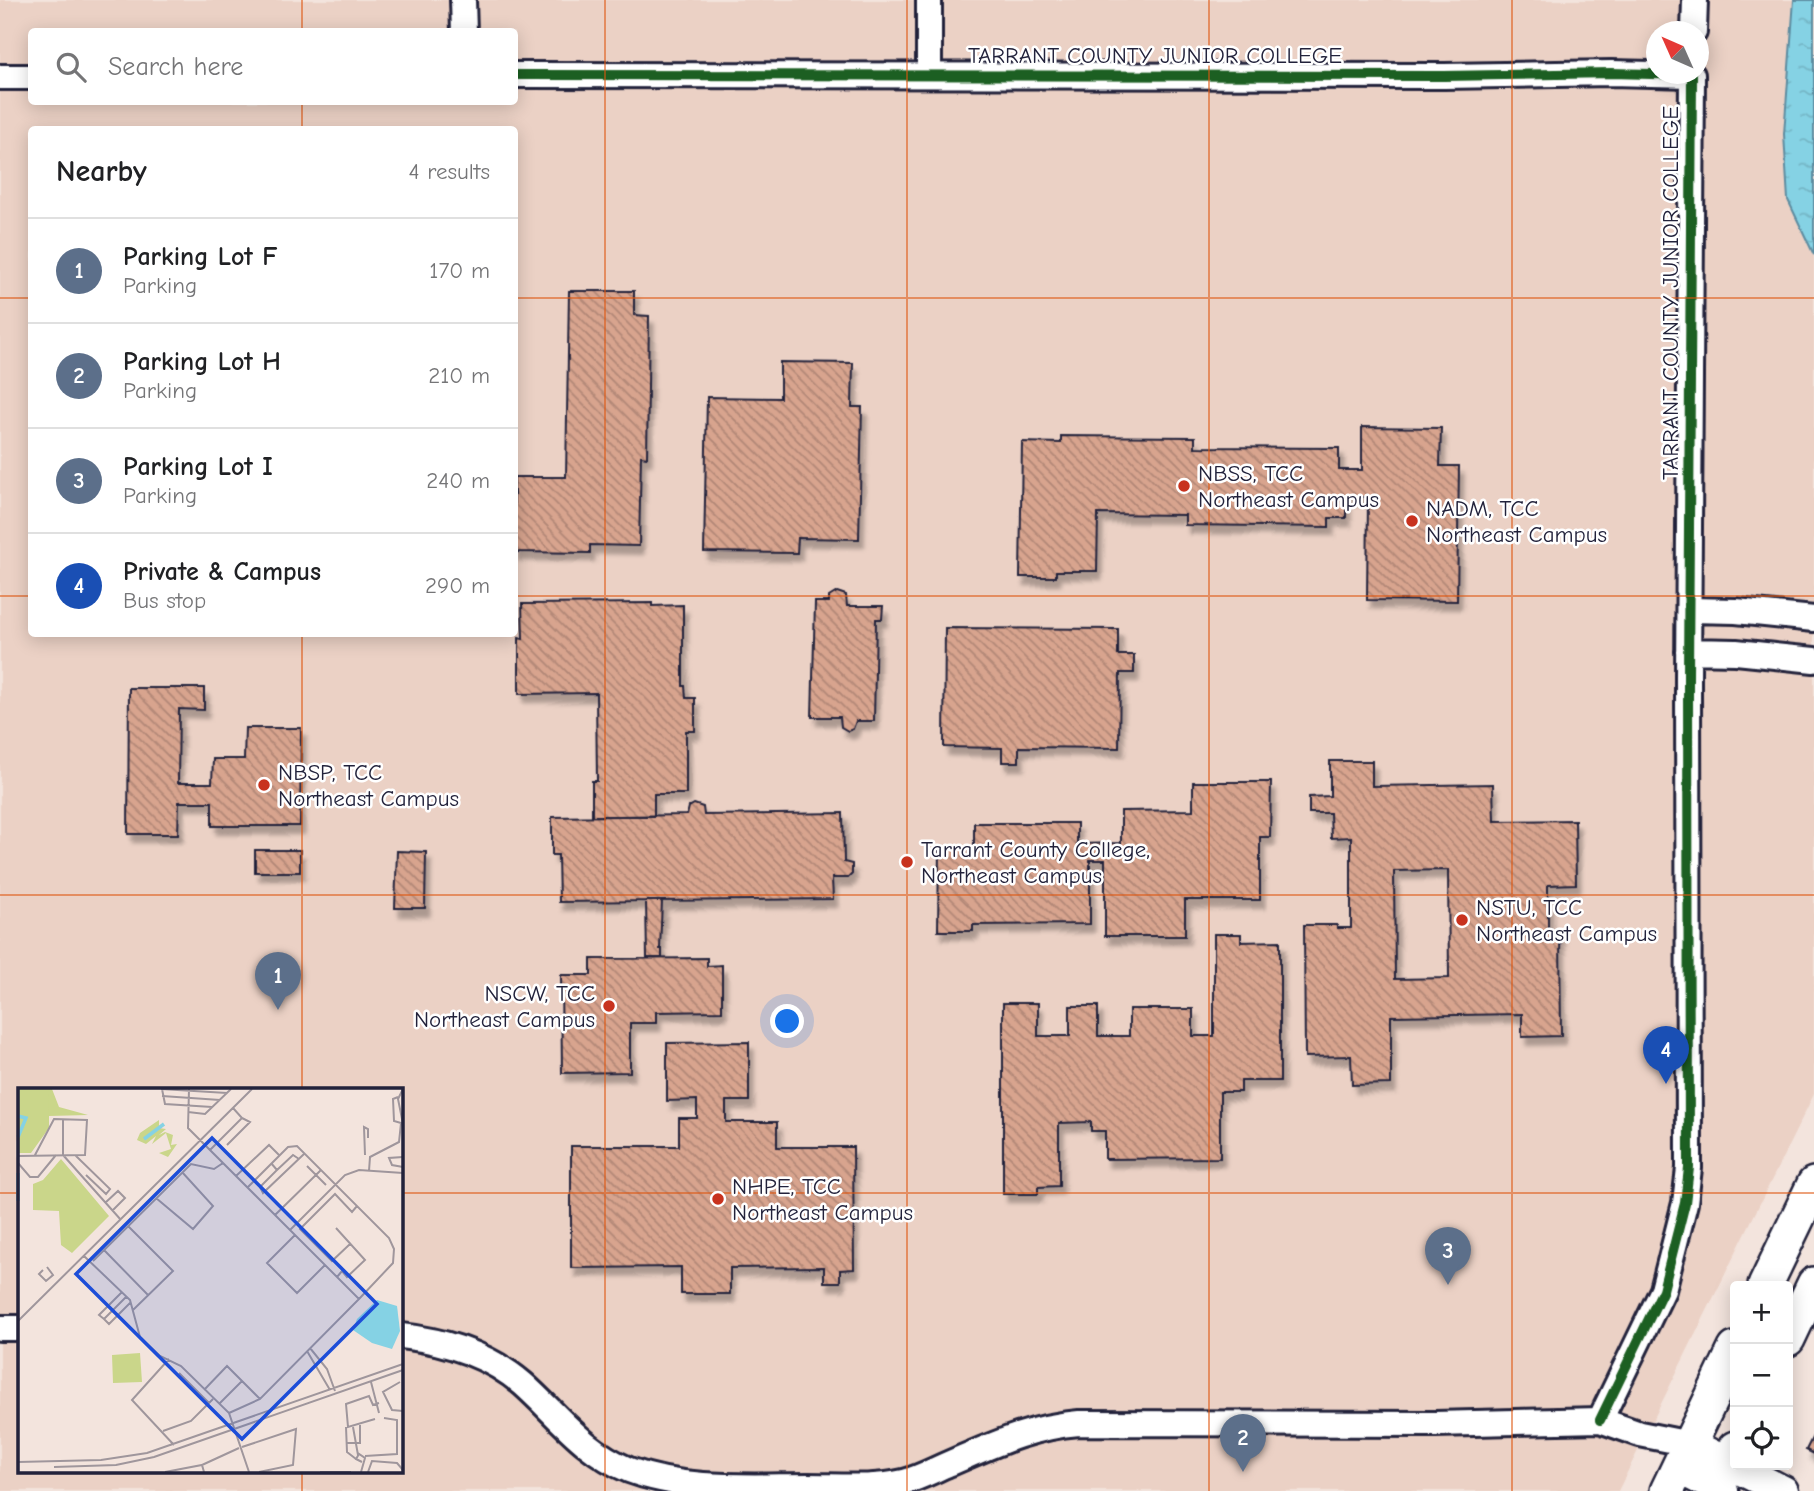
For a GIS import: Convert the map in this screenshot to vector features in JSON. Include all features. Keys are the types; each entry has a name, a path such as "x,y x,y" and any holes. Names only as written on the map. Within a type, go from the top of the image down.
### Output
{"main road":[{"path":"1767,1281 1814,1184"},
{"path":"1793,1328 1814,1284"},
{"path":"1678,1468 1730,1359"}],"street":[{"path":"463,0 464,28"},
{"path":"929,0 929,75"},
{"path":"1694,21 1695,0"},
{"name":"TARRANT COUNTY JUNIOR COLLEGE","path":"518,75 1465,76 1646,73"},
{"path":"0,77 28,77"},
{"name":"TARRANT COUNTY JUNIOR COLLEGE","path":"1600,1420 1663,1290 1685,1203 1689,1168 1692,84"},
{"path":"1689,610 1814,618"},
{"path":"1689,652 1763,654 1814,660"},
{"path":"0,1328 18,1328"},
{"path":"402,1336 439,1342 473,1353 524,1385 575,1436 605,1458 652,1478 695,1485 853,1486 904,1482 1020,1433 1069,1423 1435,1424 1600,1420 1640,1434 1678,1468 1783,1491"},
{"path":"0,1344 18,1343"}],"shaded area":[{"name":"Tarrant County College, Northeast Campus","path":"0,0 1814,0 1814,1094 1618,1491 0,1491"}],"water":[{"path":"1794,0 1814,0 1814,255 1788,200 1784,134"}],"building":[{"path":"569,291 634,291 634,315 649,316 647,457 641,456 639,546 590,545 590,553 518,552 518,477 566,477"},
{"path":"780,362 853,363 852,407 862,407 859,539 798,538 797,553 704,552 707,397 780,398"},
{"path":"1362,427 1441,428 1440,466 1459,466 1457,601 1367,600 1368,497 1346,497 1346,518 1329,518 1329,527 1185,525 1185,515 1098,514 1097,571 1056,571 1056,577 1020,577 1022,442 1061,443 1061,436 1195,437 1195,447 1339,448 1339,470 1362,470"},
{"path":"837,592 846,595 847,606 883,606 882,619 876,619 874,721 856,721 853,729 848,731 841,727 840,717 812,717 815,602 829,602 829,597"},
{"path":"652,603 652,606 683,605 683,686 686,698 695,698 695,731 686,731 686,794 654,794 654,816 592,816 592,781 597,781 596,693 519,694 519,638 523,639 522,604"},
{"path":"945,628 1118,629 1118,655 1134,655 1134,673 1120,673 1119,748 1019,747 1019,762 1002,762 1002,748 944,747"},
{"path":"129,688 204,688 204,710 179,709 178,783 212,783 213,759 244,759 245,728 301,728 300,826 212,826 212,802 179,802 178,834 128,834"},
{"path":"1330,761 1372,761 1372,786 1493,784 1494,821 1575,820 1576,884 1548,885 1548,933 1560,933 1561,1036 1522,1037 1522,1014 1391,1016 1391,1084 1352,1085 1351,1056 1305,1057 1304,925 1337,925 1337,928 1351,928 1351,837 1331,838 1330,813 1309,813 1309,797 1330,796","holes":["1448,870 1449,978 1395,979 1394,871"]},
{"path":"1193,782 1271,782 1270,837 1260,837 1260,900 1185,900 1185,936 1105,936 1105,860 1090,860 1090,924 973,925 973,931 938,931 939,848 974,848 974,823 1077,823 1077,844 1121,843 1121,811 1193,810"},
{"path":"694,804 703,807 704,815 843,813 844,862 852,864 852,874 848,878 832,878 833,899 559,902 558,855 552,855 552,817 687,815 689,807"},
{"path":"255,850 300,850 300,872 255,872"},
{"path":"397,851 426,852 425,908 395,908"},
{"path":"646,901 662,901 662,958 647,958"},
{"path":"1214,934 1241,934 1241,942 1280,941 1280,1081 1241,1081 1241,1092 1220,1092 1220,1158 1105,1159 1105,1131 1091,1131 1091,1122 1059,1123 1059,1186 1038,1187 1038,1194 1003,1194 1003,1003 1038,1003 1038,1036 1070,1036 1070,1006 1098,1006 1098,1036 1129,1036 1129,1009 1193,1009 1193,1036 1214,1036"},
{"path":"707,958 707,966 722,965 722,1011 656,1012 656,1023 630,1023 630,1072 562,1073 561,975 591,975 591,959"},
{"path":"749,1042 749,1101 726,1101 726,1122 777,1122 777,1147 853,1147 854,1269 840,1270 840,1282 824,1282 824,1267 730,1268 730,1294 681,1294 681,1267 571,1268 571,1146 679,1146 679,1118 697,1118 697,1100 667,1101 667,1043"},
{"path":"1814,1434 1814,1454 1806,1450"}],"cycle path":[{"path":"518,75 1692,75 1688,678 1689,1168 1685,1203 1663,1290 1600,1420"}],"place":[{"name":"NBSS, TCC Northeast Campus","path":"1184,486"},
{"name":"NADM, TCC Northeast Campus","path":"1412,521"},
{"name":"NBSP, TCC Northeast Campus","path":"264,785"},
{"name":"Tarrant County College, Northeast Campus","path":"907,862"},
{"name":"NSTU, TCC Northeast Campus","path":"1462,920"},
{"name":"NSCW, TCC Northeast Campus","path":"609,1006"},
{"name":"Parking Lot F","path":"278,1010"},
{"name":"Private & Campus","path":"1666,1084"},
{"name":"NHPE, TCC Northeast Campus","path":"718,1199"},
{"name":"Parking Lot I","path":"1448,1285"},
{"name":"Parking Lot H","path":"1243,1472"}]}
